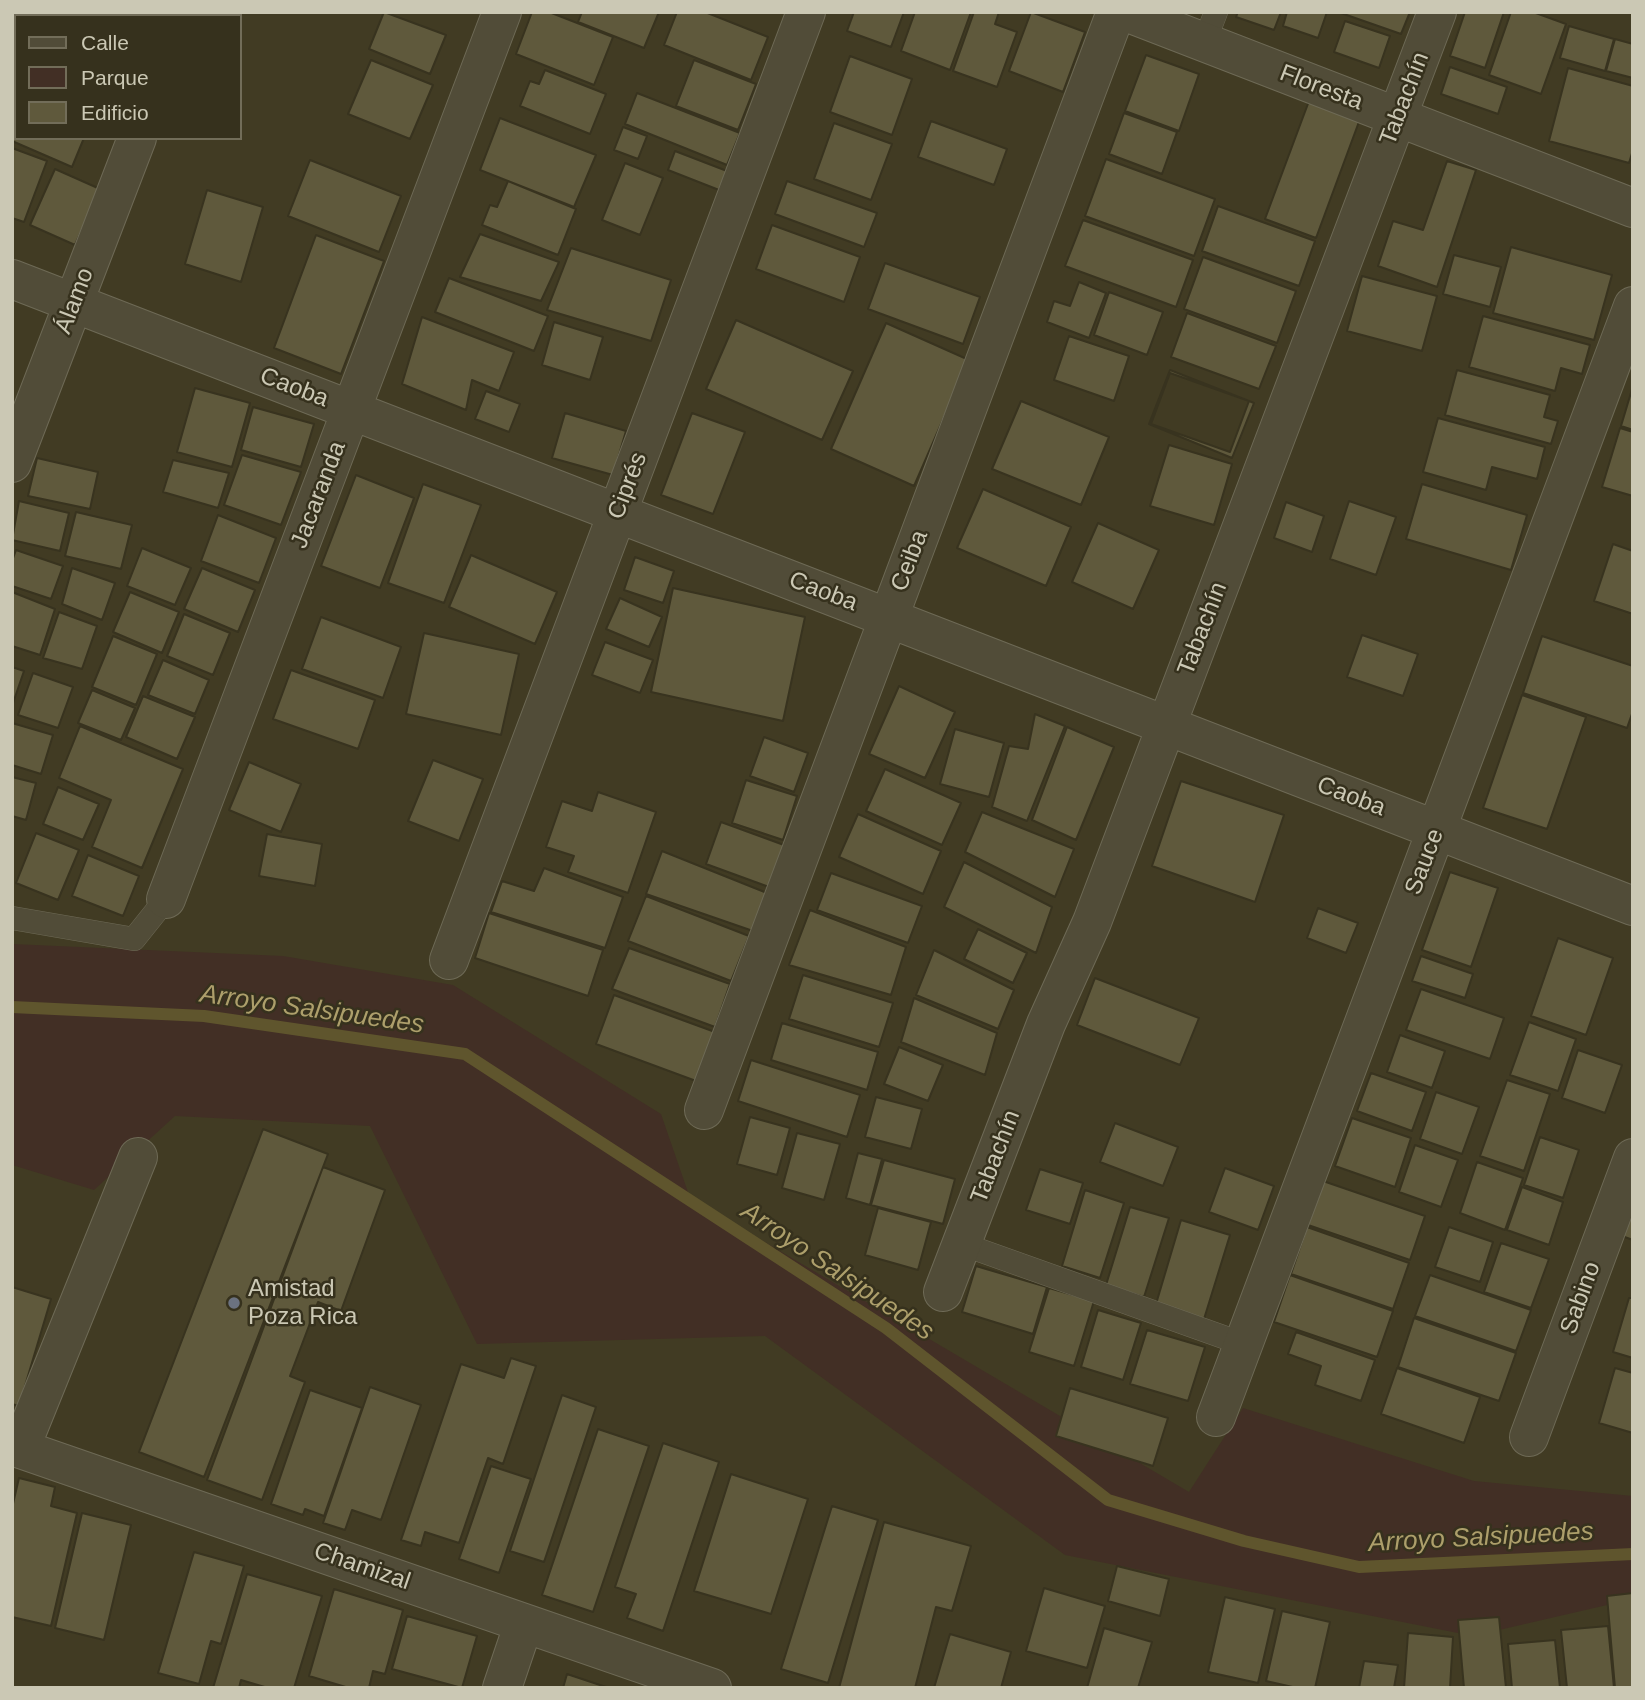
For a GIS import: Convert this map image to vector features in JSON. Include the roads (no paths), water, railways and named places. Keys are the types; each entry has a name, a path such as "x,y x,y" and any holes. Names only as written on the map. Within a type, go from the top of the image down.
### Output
{"street":[{"name":"Jacaranda","path":"166,899 502,12"},
{"name":"Ciprés","path":"449,960 806,12"},
{"name":"Ceiba","path":"704,1110 1116,12"},
{"name":"Floresta","path":"1126,12 1210,27 1398,117 1633,208"},
{"name":"Tabachín","path":"943,1292 1046,1024 1092,922 1437,12"},
{"name":"Álamo","path":"12,463 136,140"},
{"name":"Caoba","path":"12,279 1633,905"},
{"name":"Sauce","path":"1216,1417 1633,306"},
{"path":"16,1448 138,1157"},
{"name":"Sabino","path":"1529,1437 1633,1158"},
{"name":"Chamizal","path":"16,1448 712,1688"},
{"path":"502,1688 524,1623"}],"lane":[{"path":"12,918 134,939 166,899"},
{"path":"962,1244 1242,1344"}],"waterway":[{"name":"Arroyo Salsipuedes","path":"12,1007 204,1016 465,1054 886,1328 1108,1500 1244,1541 1359,1567 1633,1554"}],"place":[{"name":"Amistad Poza Rica","path":"234,1303"}]}
